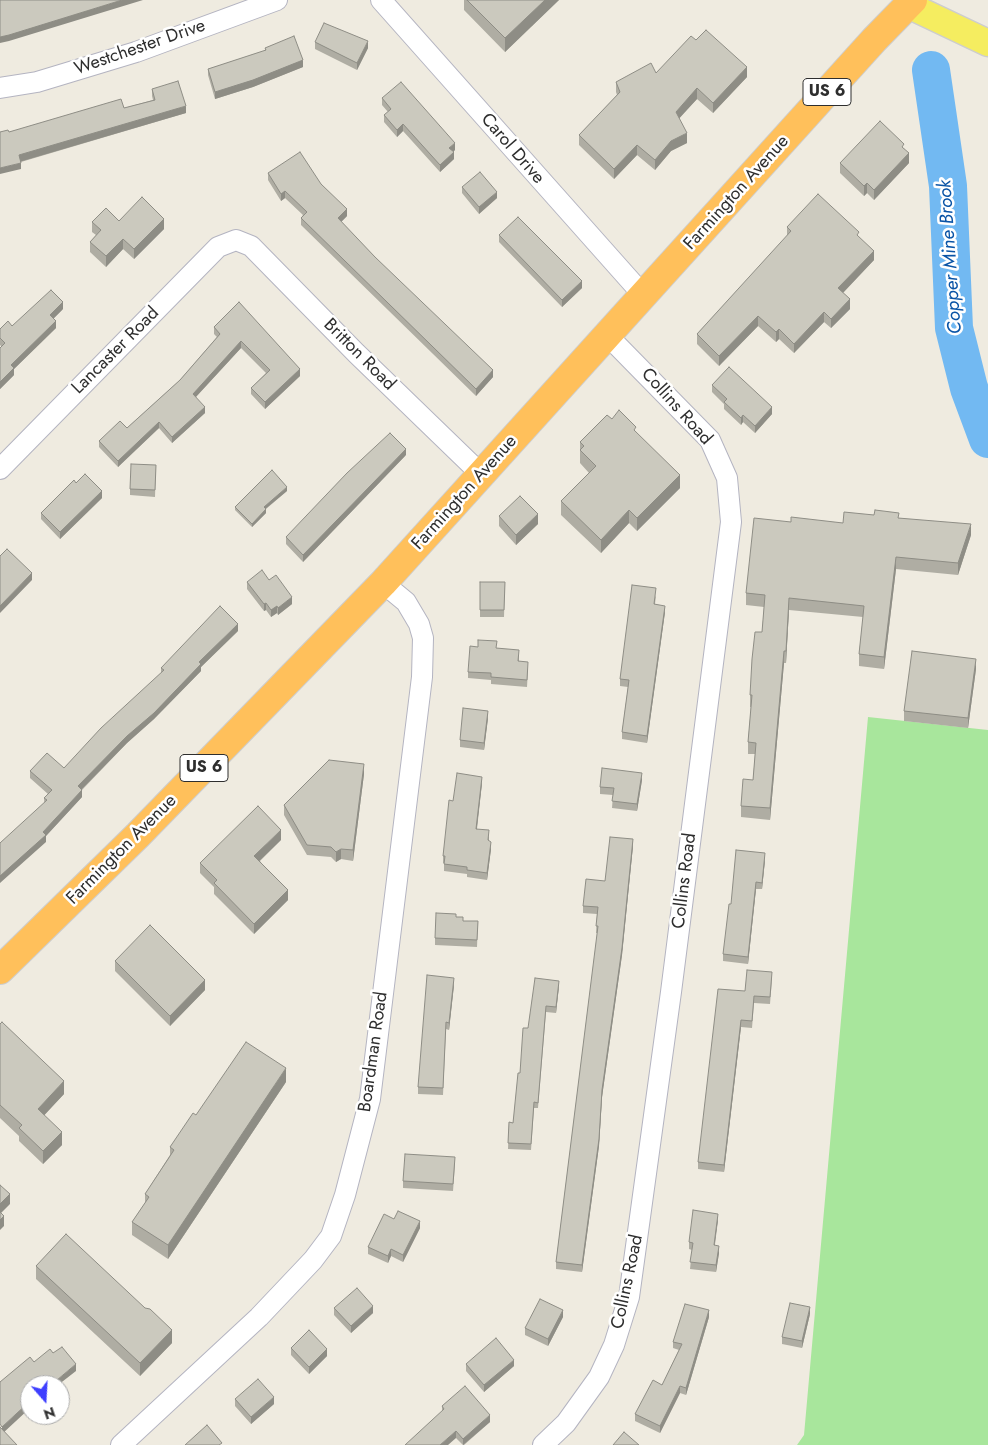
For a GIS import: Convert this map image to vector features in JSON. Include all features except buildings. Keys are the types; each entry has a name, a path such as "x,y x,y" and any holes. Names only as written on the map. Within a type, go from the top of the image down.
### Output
{"highway":[{"name":"Farmington Avenue","path":"0,970 138,835 383,583 608,336 907,2"}],"main road":[{"path":"907,2 988,42"}],"street":[{"name":"Westchester Drive","path":"0,88 37,82 136,52 277,0"},
{"name":"Carol Drive","path":"382,0 644,296"},
{"name":"Lancaster Road","path":"0,469 218,247 236,240"},
{"name":"Britton Road","path":"236,240 251,246 481,474"},
{"name":"Collins Road","path":"543,1445 566,1423 599,1377 614,1345 629,1297 672,992 731,522 727,478 710,440 608,336"},
{"name":"Boardman Road","path":"121,1445 260,1317 313,1260 331,1236 345,1195 370,1099 422,677 423,638 419,624 406,602 383,583"}],"green space":[{"path":"868,717 988,730 988,1445 797,1445 804,1435"}],"waterway":[{"name":"Copper Mine Brook","path":"931,70 948,186 954,328 969,388 988,439"}]}
